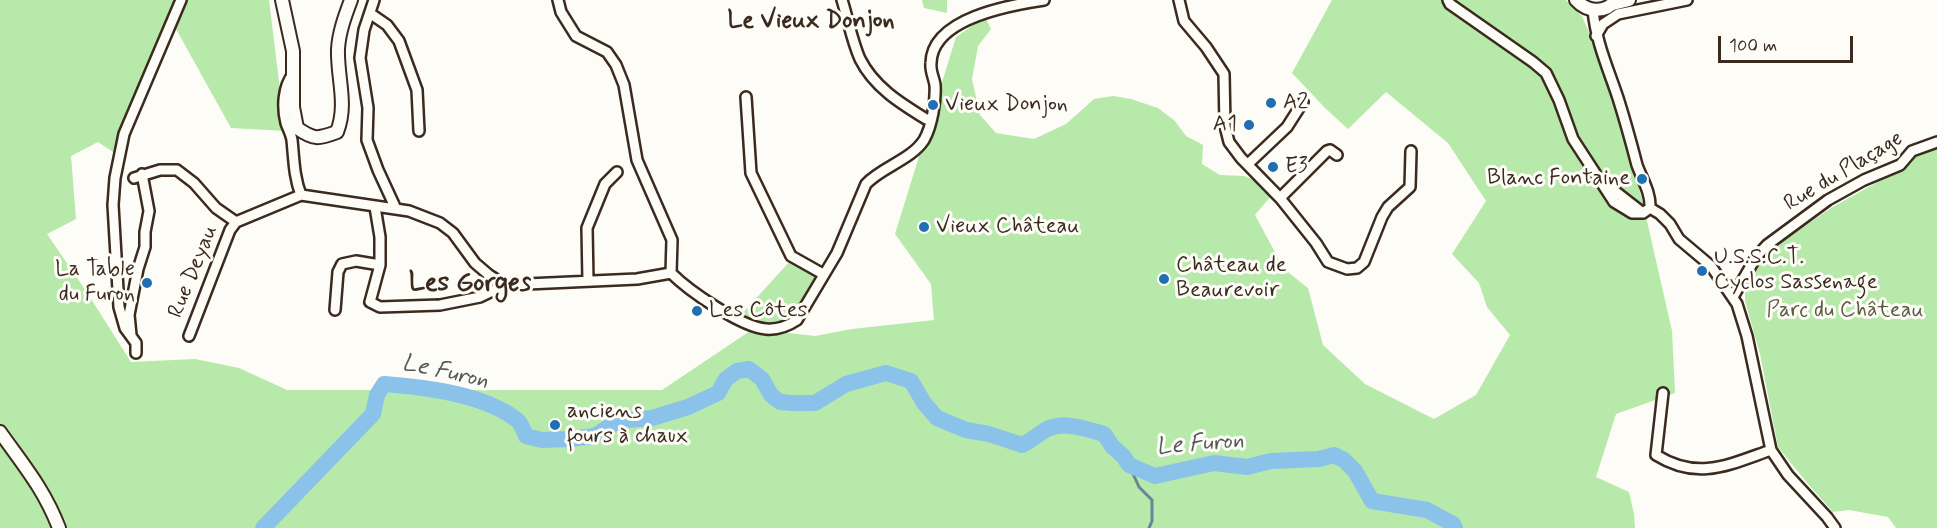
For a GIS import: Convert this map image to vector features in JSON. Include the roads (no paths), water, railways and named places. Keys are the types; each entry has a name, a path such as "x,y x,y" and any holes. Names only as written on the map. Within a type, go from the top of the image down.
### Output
{"main road":[{"path":"282,0 293,51 293,107 297,128 309,137 321,138 337,132 343,117 338,50 342,26 351,0"},
{"path":"1576,0 1584,8 1593,10 1604,9 1615,2 1629,0"},
{"path":"0,432 36,480 52,509 59,528"}],"street":[{"path":"136,353 136,344 125,328 119,307 113,205 115,178 124,134 181,0"},
{"path":"374,0 364,30 360,58 368,108 367,140 396,209"},
{"path":"558,0 561,12 576,36 607,52 620,75 624,85 636,160 672,240 671,273"},
{"path":"842,0 861,59 871,75 897,101 926,119 930,119"},
{"path":"671,273 698,297 754,326 766,329 788,326 797,320 837,253 866,184 916,149 928,132 935,94 930,62 940,40 973,17 1007,6 1044,0"},
{"path":"1179,0 1184,21 1206,47 1224,74 1226,134 1233,148 1280,198 1328,262 1347,269 1357,267 1364,262 1388,207 1408,190 1411,180 1411,151"},
{"path":"1448,0 1450,4 1533,62 1546,74 1560,100 1573,139 1600,180 1647,211 1660,214 1670,224 1679,239 1711,266 1737,303 1744,322 1771,450 1788,475 1835,528"},
{"path":"1596,36 1603,24 1618,14 1687,0"},
{"path":"1593,10 1596,36 1649,195 1647,211"},
{"path":"371,14 387,25 399,41 417,90 419,131"},
{"path":"293,74 288,81 284,105 286,122 292,137 294,172 301,195"},
{"path":"746,97 751,173 791,256 823,274"},
{"path":"1248,164 1272,144 1287,127 1303,102"},
{"name":"Rue du Plaçage","path":"1732,297 1756,257 1767,245 1828,200 1864,180 1900,165 1912,152 1937,142"},
{"path":"1280,198 1327,151 1330,150 1337,155"},
{"path":"131,335 129,315 145,247 149,211 138,176 170,169 182,172 216,208 236,222 301,195 409,211 440,223 453,233 475,263 505,285"},
{"path":"588,281 587,228 605,184 617,172"},
{"path":"375,207 381,237 380,265 370,302 380,307 440,305 480,297 505,285 637,279 671,273"},
{"name":"Rue Deyau","path":"189,336 230,230 236,222"},
{"path":"335,310 338,272 342,264 356,261 380,265"},
{"path":"1663,393 1656,455 1674,465 1693,470 1730,464 1771,450"}],"waterway":[{"name":"Le Furon","path":"263,528 373,414 377,395 384,384 417,387 471,398 503,411 517,420 526,436 542,440 569,439 595,436 613,424 652,418 688,407 718,393 726,379 737,371 749,369 762,379 771,395 780,402 792,403 815,403 846,384 886,373 911,381 924,403 937,418 966,430 989,434 1022,445 1054,427 1083,428 1104,434 1129,465 1155,476 1214,463 1247,467 1271,461 1319,459 1334,455 1344,460 1355,471 1372,501 1427,510 1453,524 1455,528"},
{"path":"1129,465 1139,487 1152,500 1152,521 1149,528"}],"place":[{"name":"A2","path":"1271,103"},
{"name":"Vieux Donjon","path":"933,105"},
{"name":"A1","path":"1249,125"},
{"name":"E3","path":"1273,167"},
{"name":"Blanc Fontaine","path":"1642,179"},
{"name":"Vieux Château","path":"924,227"},
{"name":"U.S.S.C.T. Cyclos Sassenage","path":"1702,271"},
{"name":"Château de Beaurevoir","path":"1164,279"},
{"name":"La Table du Furon","path":"147,283"},
{"name":"Les Côtes","path":"697,311"},
{"name":"anciens fours à chaux","path":"555,425"}],"district":[{"name":"Le Vieux Donjon","path":"811,22"},
{"name":"Les Gorges","path":"470,285"}],"park label":[{"name":"Parc du Château","path":"1845,311"}]}
